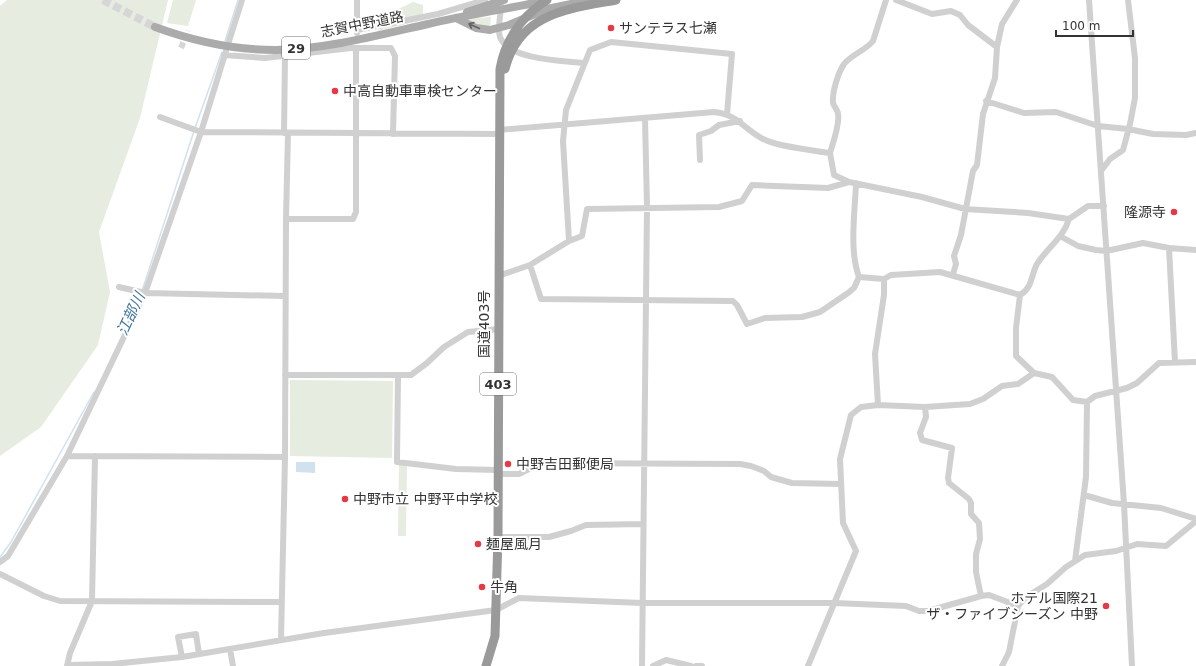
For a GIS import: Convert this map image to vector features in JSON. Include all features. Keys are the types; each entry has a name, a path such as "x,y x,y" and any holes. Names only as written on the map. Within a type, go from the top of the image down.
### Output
{"highway":[{"name":"国道403号","path":"486,666 495,636 498,537 500,69 520,24 536,8 547,0"},
{"name":"国道403号","path":"510,47 527,30 546,18 564,10 616,0"},
{"path":"536,8 546,18"}],"main road":[{"name":"志賀中野道路","path":"155,27 186,38 213,44 276,50 337,42 438,22 456,18 499,3 551,0"},
{"path":"456,18 476,28 494,29 539,12 590,0"},
{"name":"29","path":"438,22 499,3"}],"street":[{"path":"229,41 242,0"},
{"path":"357,0 357,32 438,14 485,0"},
{"path":"886,0 873,41 869,47 857,53 844,64 834,91 833,103 839,114 830,153 834,175 848,182 922,197 965,209 1028,213 1069,219"},
{"path":"896,0 932,14 951,11 960,15 968,25 997,47"},
{"path":"953,274 956,264 954,256 961,235 973,171 977,165 986,101 995,78 997,47 1002,24 1017,0"},
{"path":"1089,0 1124,504 1132,666"},
{"path":"1101,171 1110,159 1123,150 1135,98 1135,58 1128,0"},
{"path":"499,3 500,35 510,47 529,56 584,63"},
{"path":"568,241 563,141 566,110 590,50 611,42 732,54 727,114"},
{"path":"286,219 353,219 356,212 356,48"},
{"path":"0,562 8,556 67,456 145,293 200,132 225,53 246,57 286,56 356,48 391,48 395,56 393,134"},
{"path":"281,640 285,457 286,56"},
{"path":"986,101 1000,107 1024,113 1056,112 1098,126 1128,129 1153,134 1186,135 1196,133"},
{"path":"160,118 200,132 356,132 393,134 499,132 565,124 714,112 727,114 740,121 764,139 830,153"},
{"path":"642,666 644,300 647,207 645,118"},
{"path":"700,160 699,135 712,131 719,125 740,121"},
{"path":"498,276 530,265 568,241 582,236 586,209 719,207 742,201 752,185 828,188 848,182"},
{"path":"530,265 541,299 733,300 747,324 765,318 802,317 820,312 848,293 854,288 859,277 855,264 854,248 856,183"},
{"path":"859,277 884,279 892,275 940,272 953,274 972,282 1020,295 1028,290 1033,271 1043,255 1066,229 1069,219 1088,206 1104,206"},
{"path":"1060,236 1085,249 1106,251 1143,242 1169,248 1196,250"},
{"path":"1169,248 1175,362"},
{"path":"878,404 875,354 884,295 884,279"},
{"path":"119,287 145,293 285,296"},
{"path":"1020,295 1016,328 1016,356 1034,373 1052,377 1073,400 1086,402 1095,396 1127,388 1137,383 1160,363 1196,362"},
{"path":"285,374 411,375 428,364 444,346 468,332 499,329"},
{"path":"808,666 856,551 844,523 841,484 840,458 850,415 861,407 878,404 925,407 970,404 983,399 1002,386 1018,384 1034,373"},
{"path":"398,375 397,462 520,474 540,463 740,464 751,466 764,471 771,477 792,483 841,484"},
{"path":"1075,561 1084,495 1086,402"},
{"path":"925,407 926,417 920,433 922,440 952,448 948,478 949,482 969,499 972,514 979,523 980,538 976,554 976,572 980,596"},
{"path":"67,456 285,457"},
{"path":"95,456 92,600 70,652 68,665 144,664 281,640 496,610 520,598 642,603 834,603 906,606 919,611 989,595 1018,606"},
{"path":"1084,495 1112,503 1161,508 1196,520"},
{"path":"1002,666 1010,652 1018,606 1026,597 1048,584 1075,561 1085,555 1116,551 1137,544 1166,546 1196,520"},
{"path":"498,537 549,537 571,532 586,525 642,524"},
{"path":"0,574 44,596 60,601 281,602"},
{"path":"182,657 178,638 190,635 196,634 199,654"},
{"path":"230,649 233,666"},
{"path":"654,666 666,660 691,666"},
{"path":"696,666 702,666"}],"shaded area":[{"path":"7,0 168,0 140,118 99,232 110,292 98,345 41,427 0,456 0,6"},
{"path":"173,0 196,0 188,26 167,23"},
{"path":"413,2 423,5 423,20 378,31 379,14 396,10"},
{"path":"491,17 490,27 480,26 467,19"},
{"path":"290,380 393,381 392,458 290,456"},
{"path":"399,462 407,463 406,536 398,536"}],"water":[{"path":"296,462 315,462 315,473 296,472"}],"waterway":[{"name":"江部川","path":"225,41 238,0"},
{"name":"江部川","path":"195,128 222,52"},
{"name":"江部川","path":"142,291 194,131"},
{"name":"江部川","path":"127,324 140,295"},
{"name":"江部川","path":"0,557 11,542 94,392"}],"tunnel":[{"path":"103,0 155,27"},
{"path":"181,48 188,31"}],"place":[{"name":"サンテラス七瀬","path":"611,28"},
{"name":"中高自動車車検センター","path":"335,91"},
{"name":"隆源寺","path":"1174,212"},
{"name":"中野吉田郵便局","path":"508,464"},
{"name":"中野市立 中野平中学校","path":"345,499"},
{"name":"麺屋風月","path":"478,544"},
{"name":"牛角","path":"482,587"},
{"name":"ホテル国際21 ザ・ファイブシーズン 中野","path":"1106,606"}]}
